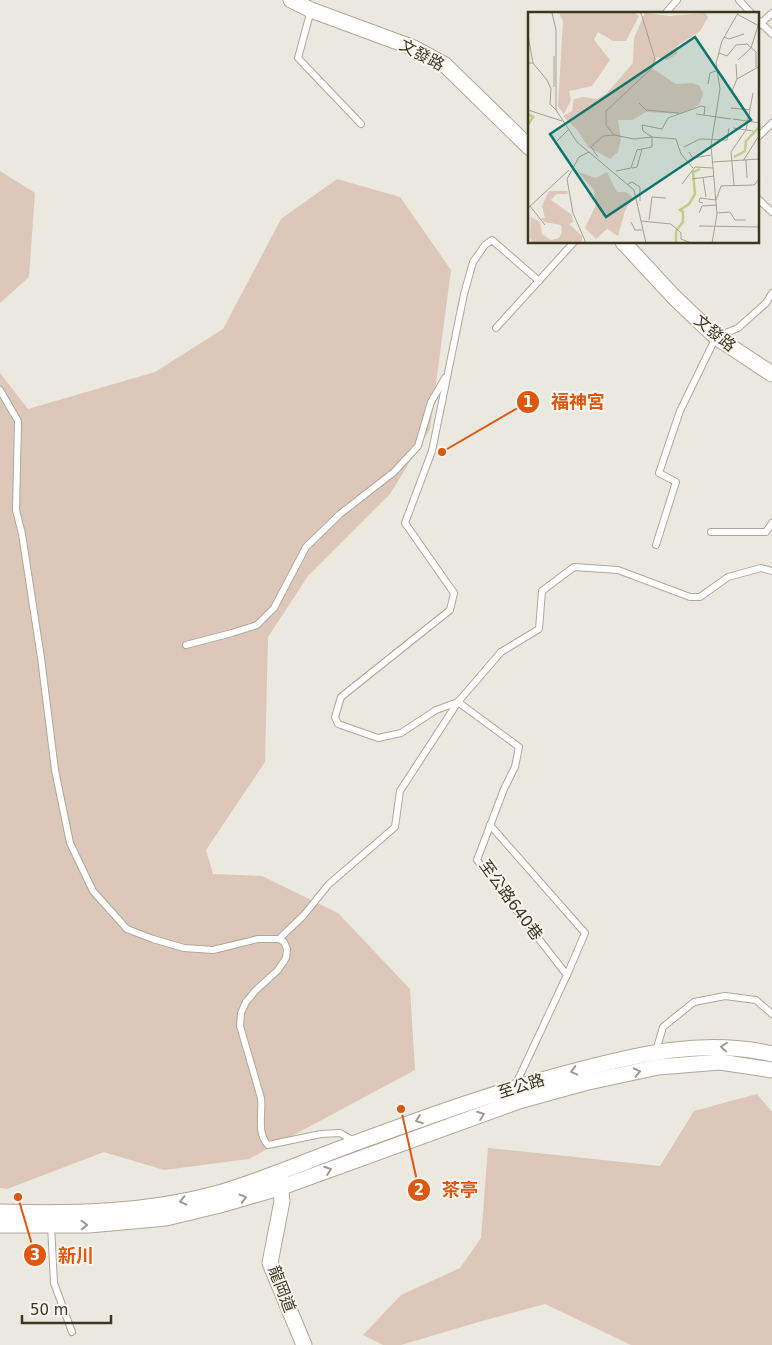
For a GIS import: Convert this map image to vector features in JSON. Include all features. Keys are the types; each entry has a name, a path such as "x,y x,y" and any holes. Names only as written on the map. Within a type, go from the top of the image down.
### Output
{"street":[{"name":"文發路","path":"291,0 311,10 414,48 445,65 528,146"},
{"name":"文發路","path":"625,244 674,297 716,337 772,374"},
{"name":"至公路","path":"281,1180 356,1143 656,1051 718,1046 772,1054"},
{"path":"656,1051 658,1067"},
{"path":"0,1212 90,1225 166,1218 220,1205 281,1180 361,1158 517,1094 584,1084 658,1067 720,1062 772,1070"},
{"name":"龍岡道","path":"281,1180 282,1201 270,1263 304,1345"},
{"path":"0,1225 51,1219"}],"lane":[{"path":"667,12 677,0"},
{"path":"739,0 750,12"},
{"path":"311,10 298,58 361,124"},
{"path":"760,22 772,13"},
{"path":"760,24 772,34"},
{"path":"760,135 772,123"},
{"path":"760,201 772,212"},
{"path":"458,702 436,710 401,733 378,738 338,724 335,717 341,698 450,610 454,593 405,523 432,451 464,294 473,262 485,245 492,240 539,281"},
{"path":"496,328 572,244"},
{"path":"656,545 676,482 659,473 680,411 716,337 738,328 766,303 772,293"},
{"path":"186,645 257,625 274,608 306,547 340,514 394,472 418,446 430,402 448,373"},
{"path":"0,390 18,422 16,510 22,534 38,638 55,770 70,843 92,891 127,929 184,948 213,950 258,938 279,939 284,942 287,949 286,958 278,970 256,990 241,1014 240,1026 261,1098 260,1130 263,1140 268,1145 321,1134 340,1133 356,1143 361,1158"},
{"path":"711,532 766,532 772,523"},
{"path":"279,939 304,915 328,885 395,828 400,792 458,702 501,652 539,628 542,591 574,567 618,570 690,597 700,597 728,578 761,568 772,571"},
{"name":"至公路640巷","path":"458,702 519,746 515,767 504,789 477,860 567,975"},
{"path":"490,825 585,933 517,1094"},
{"path":"656,1051 663,1027 694,1002 725,996 756,1000 772,1014"},
{"path":"51,1219 54,1283 72,1332"}],"shaded area":[{"path":"0,171 35,193 29,277 0,303"},
{"path":"337,179 400,197 451,270 430,429 390,494 308,576 268,637 265,762 206,850 213,874 262,876 338,913 410,989 415,1070 249,1159 164,1170 104,1152 7,1189 0,1188 0,373 28,409 155,372 223,329 281,219"},
{"path":"757,1094 772,1112 772,1345 631,1345 545,1304 401,1345 383,1345 363,1335 401,1295 460,1268 481,1238 488,1148 660,1166 694,1111"}],"place":[{"name":"福神宮","path":"442,452"},
{"name":"茶亭","path":"401,1109"},
{"name":"新川","path":"18,1197"}]}
